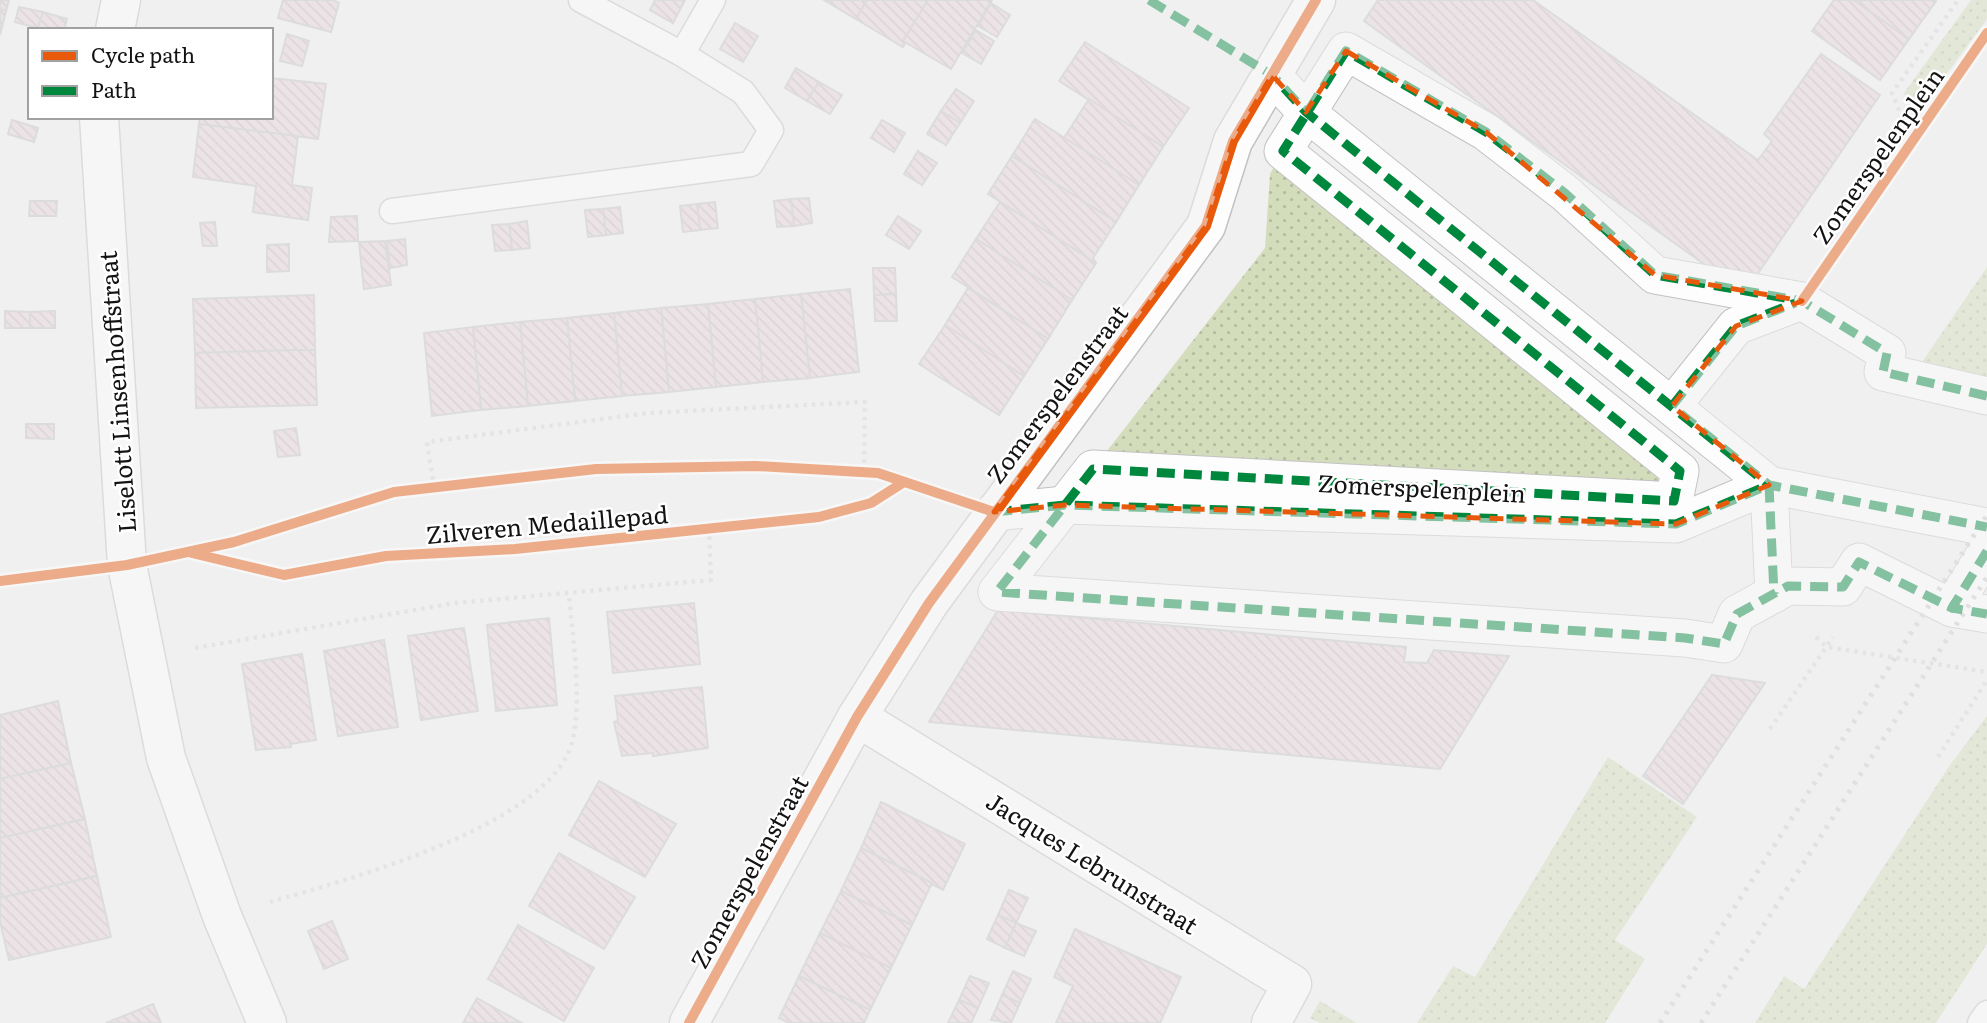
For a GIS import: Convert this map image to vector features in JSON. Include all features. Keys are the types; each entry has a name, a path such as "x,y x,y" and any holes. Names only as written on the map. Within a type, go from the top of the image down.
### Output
{"street":[{"path":"115,28 121,0"},
{"name":"Zomerspelenstraat","path":"689,1023 857,717 929,603 1206,226 1233,141 1316,0"},
{"name":"Zomerspelenplein","path":"1987,396 1883,372 1887,353 1802,300 1656,275 1565,193 1486,132 1346,51 1283,150 1679,471 1674,501 1093,469 998,592 1672,637 1724,644 1737,614 1788,586 1843,587 1859,562 1970,611 1987,551"},
{"path":"1272,75 1306,112 1769,485 1987,527"},
{"name":"Liselott Linsenhoffstraat","path":"99,119 127,565 166,758 222,916 267,1023"},
{"path":"1672,406 1736,326 1802,300"},
{"path":"1769,485 1774,594"},
{"name":"Zomerspelenplein","path":"994,512 1065,505 1675,524 1769,485"},
{"name":"Jacques Lebrunstraat","path":"857,717 1292,984 1271,1023"}],"lane":[{"path":"392,211 751,164 771,130 743,92 682,54 581,0"},
{"path":"682,54 713,0"},
{"path":"1980,1023 1987,1013"}],"path":[{"path":"851,472 878,473"},
{"path":"145,656 455,603 711,580 709,531"},
{"path":"222,916 354,877 466,835 533,797 557,768 572,743 576,687 569,593"},
{"path":"1774,594 1827,647 1987,672"},
{"path":"1770,729 1827,647"},
{"path":"1938,757 1987,680"}],"highlighted area":[{"path":"1346,51 1486,132 1655,275 1802,301 1736,326 1672,406 1769,485 1676,524 1065,505 994,512 1206,226 1233,141 1272,75 1306,112"}],"green space":[{"path":"1971,0 1987,0 1987,19 1915,117 1904,93"},
{"path":"1283,151 1680,471 1674,501 1093,469 1265,248 1270,174"},
{"path":"1987,267 1987,396 1909,381"},
{"path":"1987,716 1987,944 1936,1023 1755,1023 1784,976 1804,989 1950,765"},
{"path":"1608,757 1697,817 1615,940 1645,959 1605,1023 1417,1023 1453,966 1475,977"},
{"path":"1320,1001 1357,1023 1320,1023 1310,1018"}],"building":[{"path":"0,0 9,0 6,11 0,9"},
{"path":"283,0 333,0 339,3 331,32 278,18"},
{"path":"655,0 685,0 673,23 650,10"},
{"path":"824,0 867,0 856,19"},
{"path":"867,0 928,0 903,47 856,19"},
{"path":"928,0 992,0 951,69 903,41"},
{"path":"1378,0 1533,0 1758,160 1772,141 1764,134 1821,54 1880,95 1750,285 1729,282 1364,21"},
{"path":"1834,0 1854,0 1909,39 1880,80 1812,31"},
{"path":"1854,0 1935,0 1936,1 1909,39"},
{"path":"991,3 1010,15 997,37 978,26"},
{"path":"19,7 43,12 38,28 15,22"},
{"path":"0,9 6,11 0,35"},
{"path":"43,12 67,19 65,28 38,28"},
{"path":"735,23 758,36 743,62 720,49"},
{"path":"976,30 994,41 981,64 962,53"},
{"path":"287,34 309,41 302,66 280,61"},
{"path":"1085,42 1189,108 1163,147 1059,81"},
{"path":"796,68 819,82 807,101 785,88"},
{"path":"273,78 326,84 318,139 199,124 200,119 273,119"},
{"path":"819,82 842,95 830,114 807,101"},
{"path":"956,89 974,101 960,123 941,111"},
{"path":"1089,99 1163,147 1139,185 1064,138"},
{"path":"941,111 960,123 946,145 927,134"},
{"path":"1035,119 1139,185 1116,222 1012,156"},
{"path":"12,120 38,128 34,142 8,134"},
{"path":"882,120 905,133 894,152 871,138"},
{"path":"199,124 298,136 292,185 312,188 308,220 253,212 256,186 193,177"},
{"path":"918,151 937,163 922,185 904,174"},
{"path":"1012,156 1116,222 1093,258 1096,263 988,194"},
{"path":"809,198 812,223 794,226 791,199"},
{"path":"791,199 794,226 777,227 774,201"},
{"path":"30,201 57,201 56,216 29,216"},
{"path":"715,202 718,228 700,230 697,204"},
{"path":"1000,202 1096,263 1072,300 976,239"},
{"path":"697,204 700,230 683,232 680,206"},
{"path":"620,207 623,233 606,235 603,209"},
{"path":"603,209 606,235 588,237 585,210"},
{"path":"357,216 358,241 329,242 331,217"},
{"path":"898,216 921,231 909,249 886,235"},
{"path":"527,221 530,248 512,250 509,224"},
{"path":"215,222 217,246 203,246 200,223"},
{"path":"509,224 512,250 495,251 492,225"},
{"path":"405,239 407,265 390,268 387,241"},
{"path":"976,239 1072,300 1048,339 952,277"},
{"path":"385,241 391,285 364,289 359,242"},
{"path":"289,244 289,271 267,272 267,245"},
{"path":"873,268 895,268 896,294 874,295"},
{"path":"968,288 1048,339 1024,376 945,325"},
{"path":"850,289 859,372 810,378 801,294"},
{"path":"801,294 810,378 763,382 755,299"},
{"path":"896,294 897,321 875,321 874,295"},
{"path":"314,295 315,350 195,353 193,299"},
{"path":"755,299 763,382 716,387 708,304"},
{"path":"708,304 716,387 669,392 661,308"},
{"path":"661,308 669,392 622,396 614,313"},
{"path":"5,311 30,312 30,328 5,328"},
{"path":"55,311 55,328 30,328 30,312"},
{"path":"614,313 622,396 575,401 567,318"},
{"path":"567,318 575,401 528,406 520,322"},
{"path":"520,322 528,406 481,410 473,327"},
{"path":"945,325 1024,376 999,415 919,364"},
{"path":"473,327 481,410 432,416 424,333"},
{"path":"315,350 317,405 196,408 195,353"},
{"path":"26,424 54,424 54,439 26,438"},
{"path":"296,428 300,455 278,457 274,431"},
{"path":"694,603 700,664 613,673 607,612"},
{"path":"998,610 1406,647 1404,662 1427,663 1434,650 1509,656 1440,769 929,722"},
{"path":"549,618 557,705 496,711 487,625"},
{"path":"464,628 478,711 421,720 408,636"},
{"path":"384,640 398,727 338,736 324,651"},
{"path":"302,654 316,740 290,744 291,747 256,750 242,664"},
{"path":"1712,675 1765,683 1683,804 1643,776"},
{"path":"702,687 708,748 653,756 653,753 622,756 614,722 618,721 615,696"},
{"path":"58,701 71,763 0,779 0,715"},
{"path":"71,763 85,819 0,838 0,779"},
{"path":"599,781 676,824 645,877 569,835"},
{"path":"881,802 965,844 943,890 861,848"},
{"path":"85,819 97,876 0,898 0,838"},
{"path":"861,848 932,883 912,925 841,891"},
{"path":"559,853 635,897 604,949 529,906"},
{"path":"97,876 111,937 9,960 0,922 0,898"},
{"path":"1009,890 1028,898 1016,923 998,915"},
{"path":"841,891 912,925 891,968 820,933"},
{"path":"998,915 1016,923 1005,948 987,939"},
{"path":"332,921 348,959 324,969 308,931"},
{"path":"1016,923 1036,931 1024,956 1005,948"},
{"path":"518,925 594,968 564,1021 488,979"},
{"path":"1075,929 1181,977 1160,1023 1056,1023 1073,986 1054,977"},
{"path":"820,933 891,968 870,1010 799,976"},
{"path":"1013,971 1031,979 1020,1003 1002,995"},
{"path":"799,976 870,1010 864,1023 789,1023 779,1018"},
{"path":"970,976 989,983 978,1008 959,1000"},
{"path":"1002,995 1020,1003 1011,1023 991,1020"},
{"path":"477,998 522,1023 463,1023"},
{"path":"959,1000 978,1008 971,1023 948,1023"},
{"path":"153,1004 161,1023 106,1023"}],"railway":[{"path":"1660,1023 1987,515"},
{"path":"1701,1023 1987,577"}],"marked path":[{"path":"1149,0 1272,75 1306,112 1769,485 1987,527"},
{"path":"1987,396 1883,372 1887,353 1802,301 1655,275 1565,193 1486,132 1346,51 1283,151 1680,471 1674,501 1093,469 997,592 1685,638 1724,644 1737,614 1788,586 1843,587 1859,562 1952,608 1987,551"},
{"path":"1672,406 1736,326 1800,301"},
{"path":"994,512 1065,505 1676,524 1769,485 1774,594"},
{"path":"1956,602 1952,608 1987,614"}],"cycle path":[{"path":"689,1023 857,717 929,603 1206,226 1233,141 1316,0"},
{"path":"1802,301 1987,33"},
{"path":"0,581 127,565 234,542 394,492 596,469 756,466 878,473 994,512"},
{"name":"Zilveren Medaillepad","path":"192,553 284,575 386,556 515,549 819,517 871,503 904,482"}]}
